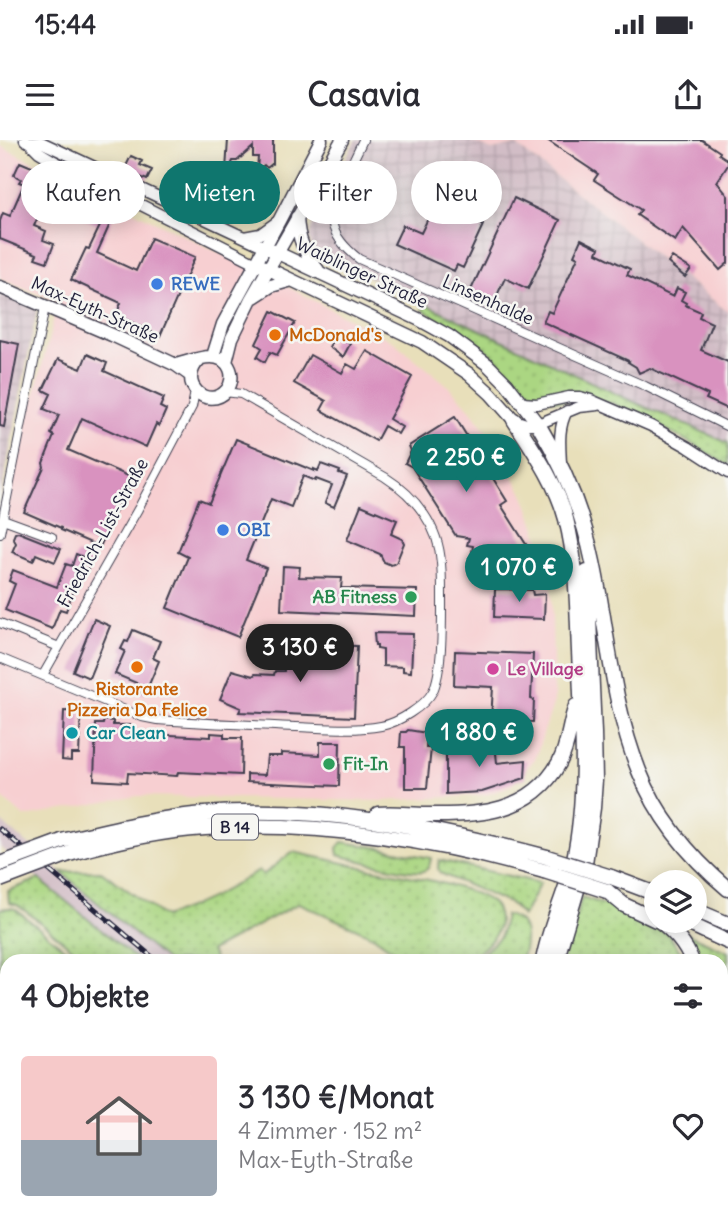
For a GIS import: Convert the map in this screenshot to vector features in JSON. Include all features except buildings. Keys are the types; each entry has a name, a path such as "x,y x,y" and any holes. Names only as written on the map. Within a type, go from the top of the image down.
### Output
{"highway":[{"path":"514,420 550,478 565,518 574,565 581,690 582,787 574,859 544,954"},
{"path":"538,424 562,466 585,532 613,678 639,772 678,838 728,889"},
{"path":"558,954 585,863 595,780 585,532"},
{"path":"356,818 385,813 473,815 509,807 523,800 543,785 560,762 581,690"},
{"name":"B 14","path":"0,880 66,848 134,824 203,814 270,812 356,818 449,833 609,884 644,891"},
{"name":"B 14","path":"0,864 66,848 173,831 270,827 344,832 546,864"},
{"path":"609,884 624,905 644,914"},
{"name":"B 14","path":"609,884 644,903"},
{"path":"707,915 728,924"},
{"path":"707,932 728,942"},
{"path":"674,933 689,954"}],"main road":[{"path":"280,219 321,140"},
{"path":"330,161 342,140"},
{"path":"226,362 232,338 251,299 294,223"},
{"path":"213,356 223,324 277,224"},
{"path":"298,224 301,243 320,273"},
{"name":"Waiblinger Straße","path":"265,247 449,336 487,365 522,402 538,424"},
{"name":"Waiblinger Straße","path":"256,263 422,342 445,356 476,381 514,420"},
{"path":"251,299 271,286 292,280"},
{"name":"Max-Eyth-Straße","path":"0,287 176,365 190,375"},
{"path":"176,365 213,356 226,362 232,376 225,392 219,396 201,394"},
{"path":"190,375 200,359"},
{"name":"Friedrich-List-Straße","path":"190,375 192,386 201,394"}],"street":[{"name":"Linsenhalde","path":"363,140 333,203 331,219 336,236 344,248 359,259 645,386 728,427"},
{"name":"Waiblinger Straße","path":"28,141 41,142 265,247"},
{"name":"Waiblinger Straße","path":"28,141 54,161 256,263"},
{"path":"244,237 260,234 273,224"},
{"path":"0,533 45,307"},
{"path":"232,376 241,394"},
{"path":"0,658 142,717 157,720 343,729 383,726 410,715 432,693 439,661 441,561 434,534 415,500 399,486 241,394 225,392"},
{"name":"Friedrich-List-Straße","path":"43,675 201,394"},
{"path":"522,402 537,404 569,397 591,400 651,426 728,473"},
{"path":"514,420 538,424 568,411 601,405"},
{"path":"562,466 559,437 568,411"},
{"path":"3,519 52,537"},
{"path":"0,622 59,647"}],"shaded area":[{"path":"355,140 468,140 492,150 516,145 728,312 728,443 627,399 315,252 309,238 313,224 397,224 397,161 344,161"},
{"path":"468,140 728,140 728,312 516,145 492,150"},
{"path":"0,146 31,161 21,161 21,224 145,224 145,217 394,342 445,383 465,403 487,432 524,495 551,575 554,701 535,759 512,785 486,795 382,801 138,796 25,817 0,796 0,511 58,302 0,278"},
{"path":"0,294 37,310 0,500"},
{"path":"0,821 159,954 130,954 0,847"}],"green space":[{"path":"425,304 627,399 728,443 728,465 612,403 531,399 518,388 488,351 423,310"},
{"path":"342,842 431,858 427,869 406,871 338,855 337,848"},
{"path":"292,852 438,882 489,900 496,908 499,924 493,938 476,954 398,954 373,936 299,903 211,951 212,954 159,954 61,872 101,871 165,917 214,897 259,870 263,875"},
{"path":"439,860 540,883 523,916 511,904 440,873"},
{"path":"39,879 130,954 79,954 17,905 9,903 8,891"},
{"path":"582,897 638,916 644,920 644,933 667,933 682,954 564,954"},
{"path":"0,909 15,909 71,954 0,954"},
{"path":"505,915 519,921 525,932 523,954 482,954 500,937"},
{"path":"678,933 685,933 728,954 692,954"}],"railway":[{"path":"0,829 149,954"}],"place":[{"name":"REWE","path":"157,284"},
{"name":"McDonald's","path":"275,335"},
{"name":"OBI","path":"223,530"},
{"name":"AB Fitness","path":"411,597"},
{"name":"Ristorante Pizzeria Da Felice","path":"137,667"},
{"name":"Le Village","path":"493,669"},
{"name":"Car Clean","path":"72,733"},
{"name":"Fit-In","path":"329,764"}]}
